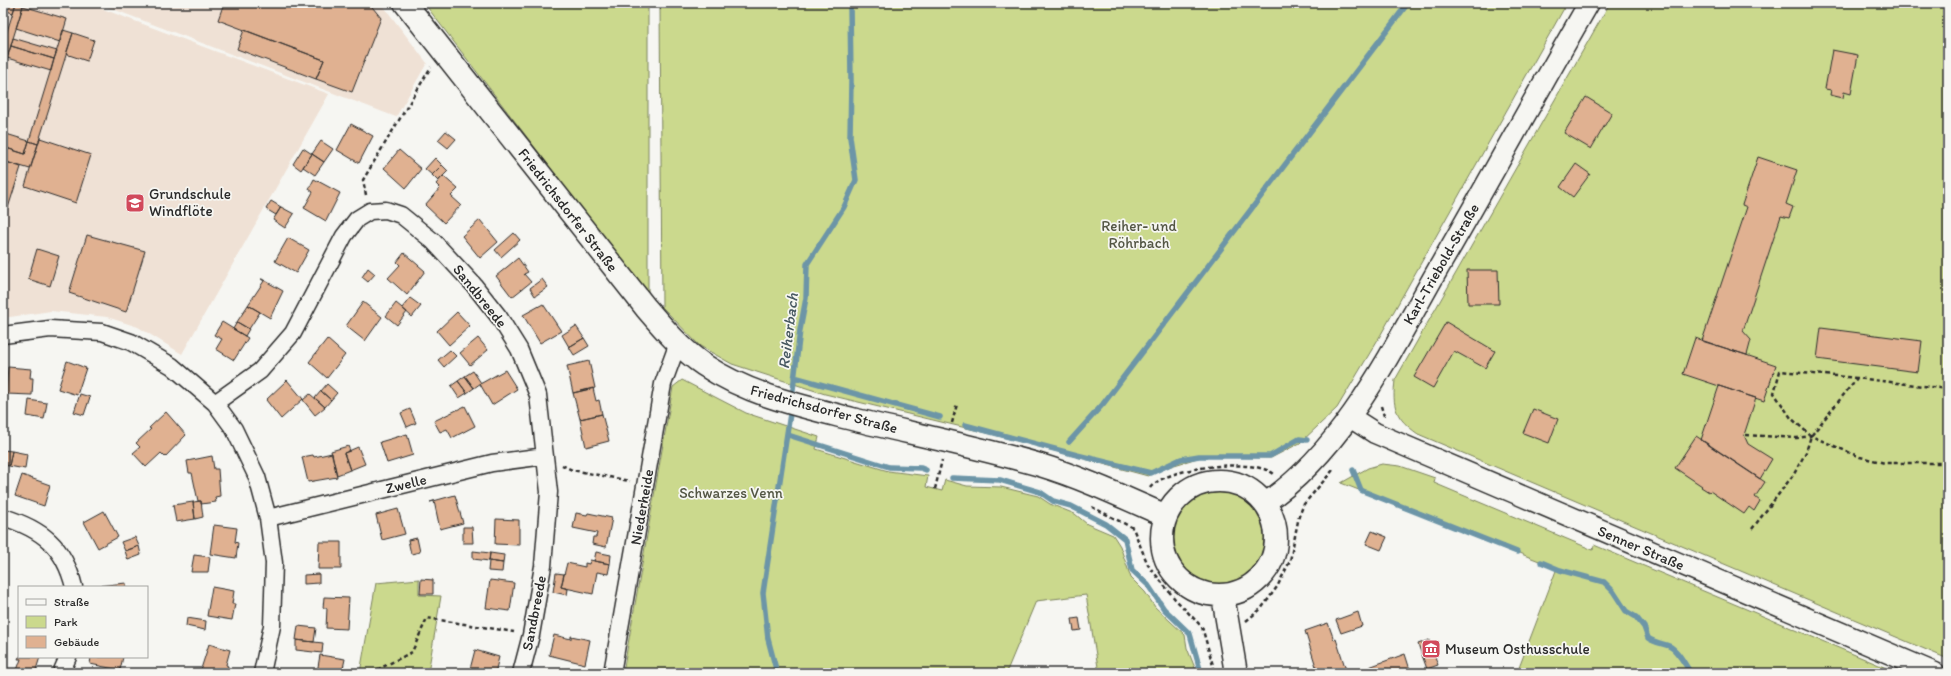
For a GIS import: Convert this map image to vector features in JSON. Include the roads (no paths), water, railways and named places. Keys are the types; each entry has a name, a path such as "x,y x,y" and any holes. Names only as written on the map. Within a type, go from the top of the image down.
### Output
{"main road":[{"name":"Friedrichsdorfer Straße","path":"405,3 636,296 678,343 703,365 749,390 803,406 1040,465 1166,516"},
{"path":"1216,480 1239,484 1259,496 1265,503 1271,512 1277,532 1276,550 1269,568 1251,586 1241,592 1223,596 1200,593 1182,582 1170,569 1163,553 1162,535 1166,516 1176,500 1193,487 1216,480"},
{"path":"1223,596 1236,673"}],"street":[{"name":"Karl-Triebold-Straße","path":"1265,503 1288,486 1319,455 1350,417 1395,344 1589,3"},
{"name":"Sandbreede","path":"215,403 260,371 288,339 305,312 320,279 344,236 357,219 370,211 386,210 401,215 428,237 472,284 499,317 519,349 538,395 549,492 543,566 531,635 521,673"},
{"path":"3,336 50,330 102,332 131,342 172,366 215,403 234,429 257,477 268,518 274,563 272,626 262,673"},
{"name":"Niederheide","path":"612,673 647,484 663,384 678,343"},
{"name":"Senner Straße","path":"1350,417 1382,436 1935,673"},
{"name":"Zwelle","path":"268,518 492,463 544,456"},
{"path":"3,517 23,523 45,535 61,552 71,572 74,586"},
{"path":"61,673 68,658"}],"waterway":[{"name":"Reiherbach","path":"792,398 800,330 806,298 807,264 844,207 856,180 850,137 850,3"},
{"path":"1069,442 1103,404 1408,3"},
{"path":"794,377 940,417"},
{"name":"Reiherbach","path":"777,673 768,639 763,593 791,407"},
{"path":"965,425 1151,473 1181,459 1199,456 1270,456 1299,439 1307,440"},
{"path":"788,435 889,467 921,468 926,470"},
{"path":"1353,470 1361,490 1517,552"},
{"path":"952,478 1000,480 1040,492 1053,501 1071,506 1106,524 1125,539 1132,570 1148,585 1164,609 1190,634 1201,673"},
{"path":"1541,562 1560,570 1604,582 1613,591 1626,611 1636,617 1644,627 1648,638 1672,648 1691,673"}],"place":[{"name":"Grundschule Windflöte","path":"135,203"},
{"name":"Museum Osthusschule","path":"1431,649"}],"park label":[{"name":"Reiher- und Röhrbach","path":"1139,234"},
{"name":"Schwarzes Venn","path":"731,493"}]}
